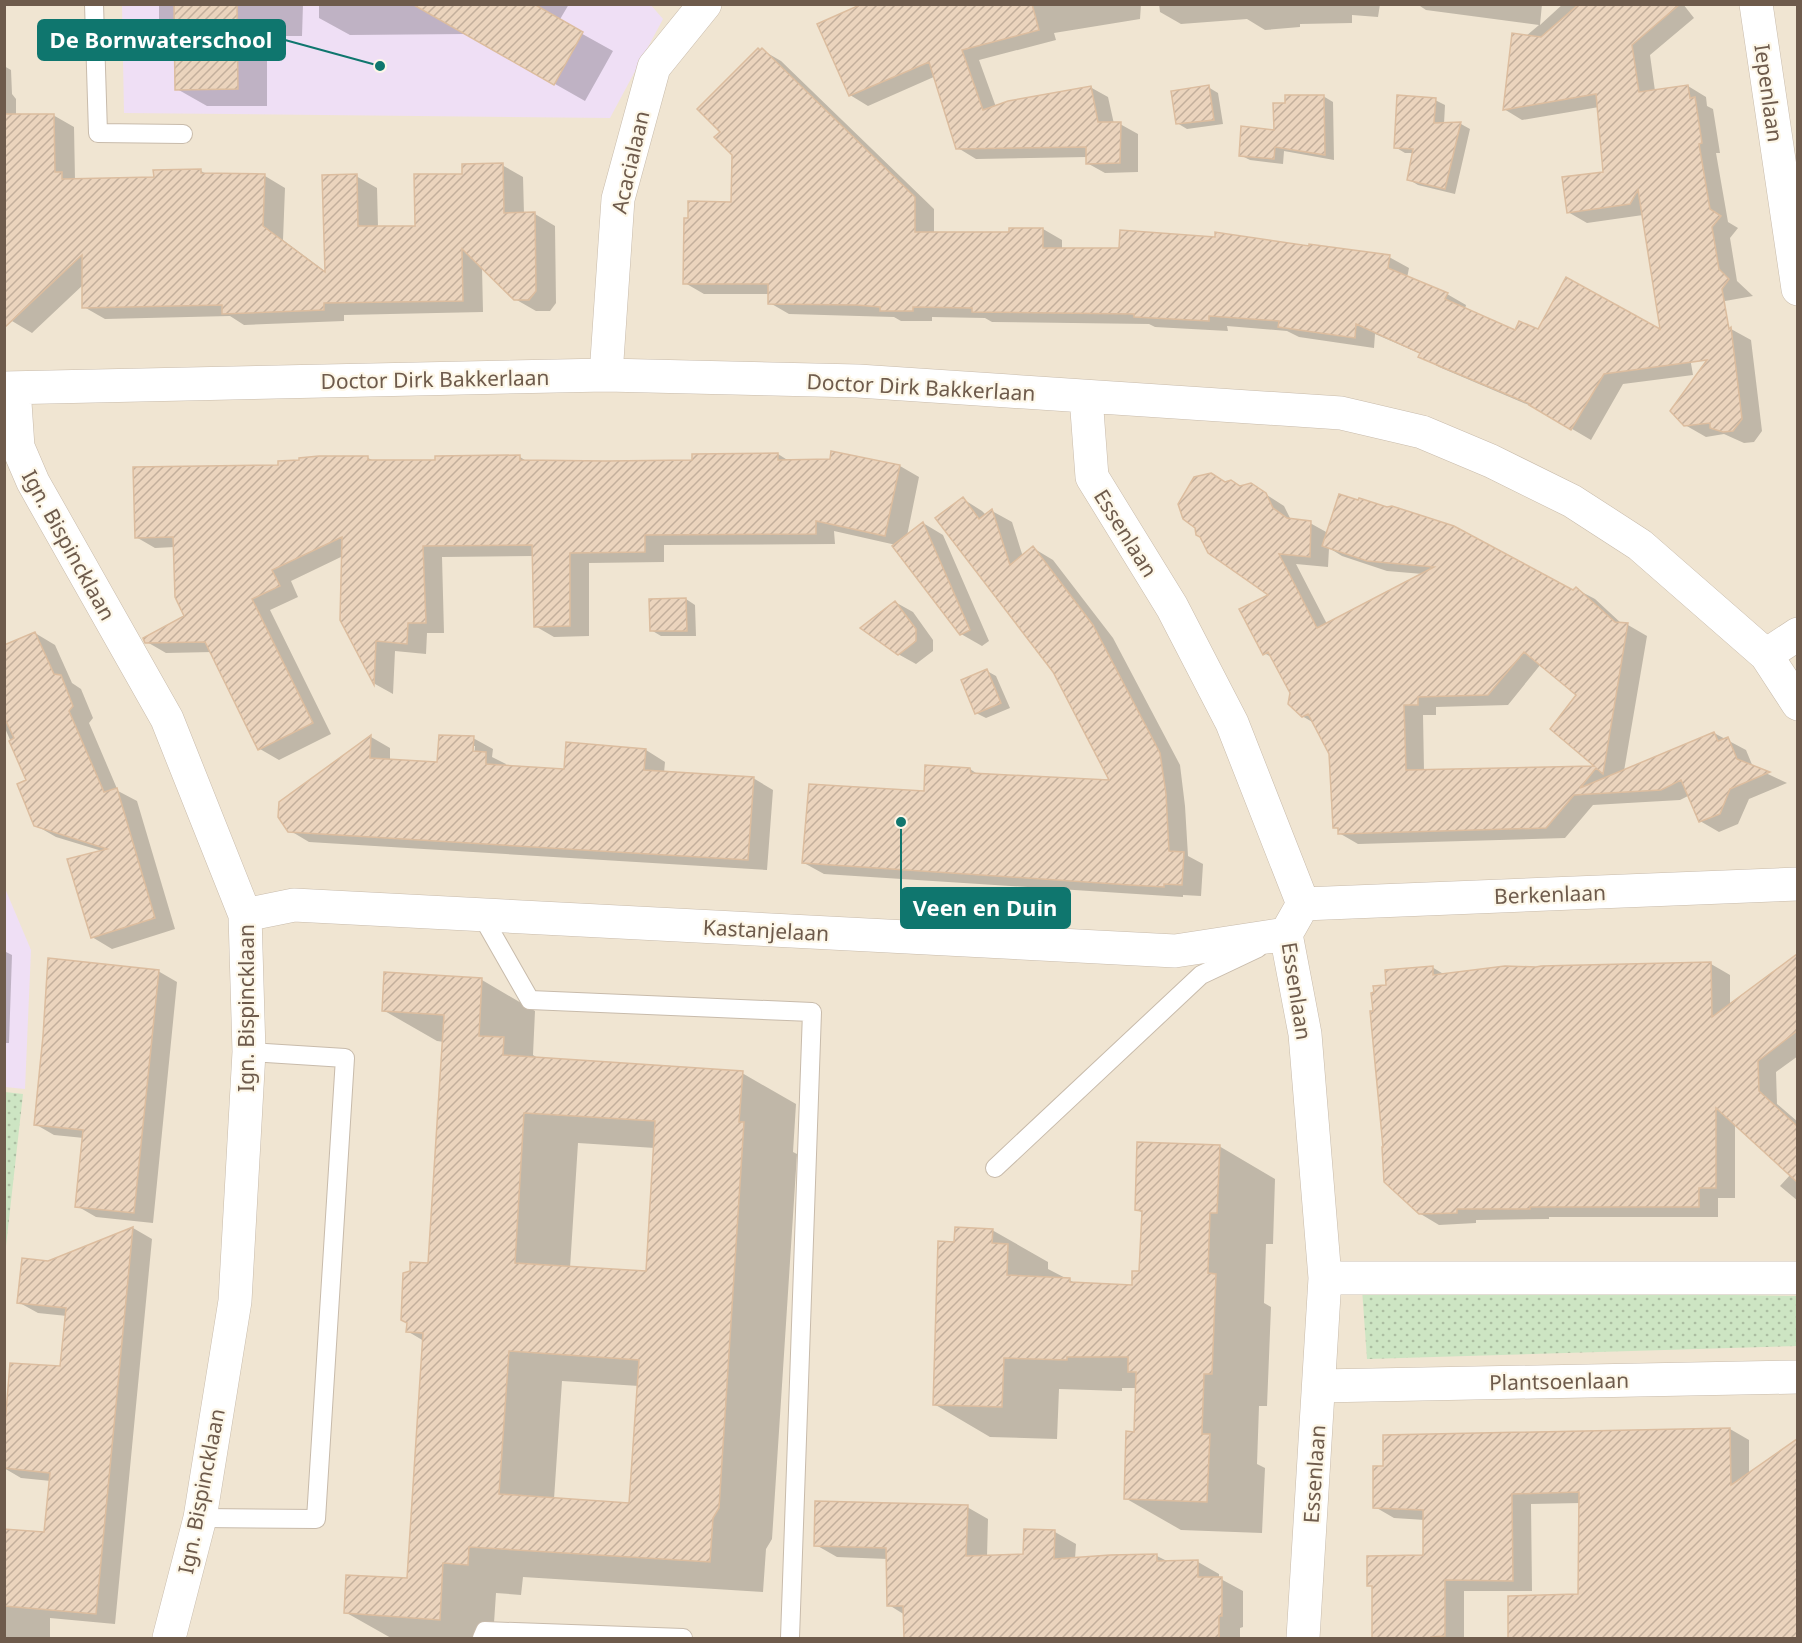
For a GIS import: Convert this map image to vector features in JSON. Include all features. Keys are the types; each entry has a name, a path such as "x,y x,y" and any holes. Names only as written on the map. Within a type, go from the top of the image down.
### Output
{"street":[{"name":"Acacialaan","path":"606,375 618,199 654,67 705,4"},
{"name":"Iepenlaan","path":"1756,4 1797,289"},
{"name":"Doctor Dirk Bakkerlaan","path":"9,388 606,375 858,381 1341,413 1422,432 1491,461 1572,501 1640,545 1766,655"},
{"name":"Ign. Bispincklaan","path":"9,388 18,447 33,482 167,719 245,915 249,1052 237,1280 200,1518 169,1638"},
{"name":"Essenlaan","path":"1086,397 1092,477 1172,607 1232,723 1303,904 1286,934 1305,1034 1325,1278 1303,1638"},
{"path":"1797,634 1766,655 1797,704"},
{"name":"Berkenlaan","path":"1303,904 1797,884"},
{"name":"Kastanjelaan","path":"245,915 294,906 1175,951 1286,934"},
{"path":"1325,1278 1797,1278"},
{"name":"Plantsoenlaan","path":"1320,1386 1797,1377"}],"lane":[{"path":"94,4 98,133 183,134"},
{"path":"483,916 530,1000 812,1011 790,1638"},
{"path":"995,1168 1201,975 1286,934"},
{"path":"200,1518 316,1520 345,1058 249,1052"},
{"path":"482,1638 485,1630 683,1638"}],"shaded area":[{"path":"650,4 663,19 610,118 124,113 122,5"},
{"path":"5,5 1797,5 1797,1638 5,1638"},
{"path":"4,886 31,950 25,1089 5,1087"}],"green space":[{"path":"4,1092 23,1094 5,1255"},
{"path":"1362,1289 1797,1296 1797,1346 1367,1359"}],"building":[{"path":"174,4 237,4 238,89 175,90"},
{"path":"412,4 534,4 583,32 554,85"},
{"path":"862,4 1032,4 1039,30 962,50 983,110 1008,101 1091,86 1098,122 1121,122 1120,163 1086,164 1086,147 956,149 929,62 849,96 817,24"},
{"path":"1579,4 1680,4 1632,45 1639,92 1688,85 1690,98 1695,97 1702,143 1699,144 1710,209 1721,216 1712,227 1719,269 1729,279 1722,289 1729,329 1731,327 1742,419 1733,431 1723,432 1710,428 1710,423 1684,426 1670,411 1707,360 1604,374 1571,430 1530,404 1418,357 1420,353 1356,324 1355,338 1278,327 1279,321 1209,316 1209,321 1134,317 1134,314 972,312 972,308 913,307 913,311 880,311 880,307 856,305 768,304 768,284 683,284 684,218 688,218 688,201 731,202 732,155 714,137 720,132 697,109 758,48 760,50 762,48 915,197 915,232 1009,232 1009,228 1043,228 1043,248 1119,248 1120,230 1215,237 1215,232 1390,255 1388,268 1448,293 1445,299 1515,330 1519,321 1538,329 1566,277 1660,329 1638,190 1630,204 1567,213 1562,177 1603,172 1596,94 1503,110 1512,33 1541,37"},
{"path":"1209,85 1214,120 1176,124 1171,91"},
{"path":"1285,95 1324,95 1325,155 1275,147 1274,159 1239,156 1241,126 1274,130 1273,103 1285,103"},
{"path":"1397,95 1436,98 1434,123 1461,122 1445,189 1407,180 1413,149 1394,148"},
{"path":"4,114 54,114 55,172 62,172 62,179 154,177 153,170 201,169 201,173 265,174 263,226 325,272 322,175 357,174 358,226 415,226 414,174 462,174 462,164 503,163 504,213 535,212 536,291 529,300 514,300 462,249 463,301 324,303 324,310 222,314 222,305 82,308 82,255 4,328"},
{"path":"831,451 900,465 885,536 816,521 816,534 645,535 645,552 570,553 570,626 534,627 532,545 423,546 426,623 408,623 407,644 376,641 374,685 340,620 342,537 272,570 280,586 252,599 313,723 258,750 205,642 145,643 143,638 184,616 175,597 173,537 135,538 133,467 278,465 278,461 319,456 368,456 368,460 435,460 435,456 520,455 520,460 606,461 692,460 692,454 778,453 778,460 830,459"},
{"path":"1211,473 1225,482 1231,480 1240,486 1251,483 1266,493 1273,508 1287,518 1311,521 1310,557 1279,554 1317,628 1434,567 1367,561 1322,546 1339,494 1387,507 1392,506 1454,526 1573,590 1576,587 1615,622 1628,623 1603,774 1596,768 1580,788 1714,732 1718,741 1728,737 1737,759 1770,772 1730,789 1720,814 1699,822 1681,780 1661,790 1574,795 1546,828 1338,834 1338,828 1333,828 1329,754 1308,714 1302,717 1288,704 1290,693 1268,652 1263,655 1239,609 1268,595 1208,553 1200,537 1196,535 1195,528 1183,519 1178,504 1194,477","holes":["1524,652 1576,695 1550,729 1594,766 1406,770 1404,705 1418,705 1418,697 1488,695"]},
{"path":"963,497 979,519 992,509 1010,565 1033,546 1093,625 1160,753 1166,794 1169,851 1184,852 1182,885 1164,884 1164,887 802,863 809,784 924,791 925,765 970,768 971,773 1109,780 1053,672 935,518"},
{"path":"923,522 970,630 960,635 892,546"},
{"path":"686,598 687,631 650,631 649,599"},
{"path":"895,601 916,629 916,641 898,655 860,628"},
{"path":"35,632 54,674 61,675 73,706 69,711 104,792 117,788 155,918 91,938 67,859 107,849 34,826 17,784 26,780 9,741 14,738 4,717 4,645"},
{"path":"987,669 1001,703 975,714 961,680"},
{"path":"371,735 370,758 437,762 439,735 474,736 473,751 486,752 486,764 564,769 566,742 646,749 644,770 754,777 748,860 288,832 278,817 279,802"},
{"path":"1797,954 1797,1031 1758,1061 1759,1091 1797,1126 1797,1182 1716,1108 1716,1188 1699,1188 1699,1207 1530,1207 1530,1209 1457,1209 1457,1213 1419,1214 1384,1182 1383,1147 1370,1011 1373,1011 1371,993 1374,992 1373,986 1386,985 1385,970 1433,966 1433,975 1505,966 1711,962 1712,1017"},
{"path":"48,958 159,970 134,1213 75,1207 83,1130 34,1125"},
{"path":"384,972 482,978 479,1036 504,1037 503,1055 743,1071 739,1122 744,1122 719,1508 713,1518 710,1562 469,1547 468,1565 443,1563 440,1620 344,1613 346,1575 407,1578 423,1333 406,1332 407,1323 401,1320 403,1273 410,1271 410,1262 428,1263 444,1015 382,1011","holes":["524,1113 655,1121 646,1271 515,1263","509,1351 639,1360 629,1503 499,1494"]},
{"path":"1137,1142 1220,1145 1217,1213 1210,1213 1208,1273 1216,1274 1212,1374 1204,1374 1202,1434 1210,1434 1207,1502 1124,1499 1126,1431 1134,1432 1136,1372 1128,1372 1128,1357 1067,1357 1067,1360 1004,1358 1002,1407 933,1405 938,1241 954,1242 955,1227 993,1229 992,1243 1008,1244 1007,1275 1070,1278 1070,1282 1132,1285 1132,1271 1139,1271 1142,1211 1135,1210"},
{"path":"133,1227 96,1614 4,1606 4,1529 44,1532 50,1473 4,1468 4,1436 10,1363 60,1366 66,1308 17,1303 22,1258 48,1261"},
{"path":"1730,1428 1731,1485 1797,1439 1797,1638 1508,1638 1508,1596 1578,1594 1579,1492 1512,1494 1513,1581 1445,1580 1445,1636 1372,1638 1372,1586 1367,1586 1367,1556 1423,1555 1423,1510 1373,1508 1373,1466 1383,1466 1383,1435"},
{"path":"815,1501 968,1505 966,1556 1023,1554 1024,1529 1055,1530 1054,1559 1157,1554 1157,1561 1198,1560 1198,1577 1222,1577 1222,1616 1219,1616 1219,1638 904,1638 903,1606 887,1606 886,1548 814,1546"}],"place":[{"name":"De Bornwaterschool","path":"380,66"},
{"name":"Veen en Duin","path":"901,822"}]}
